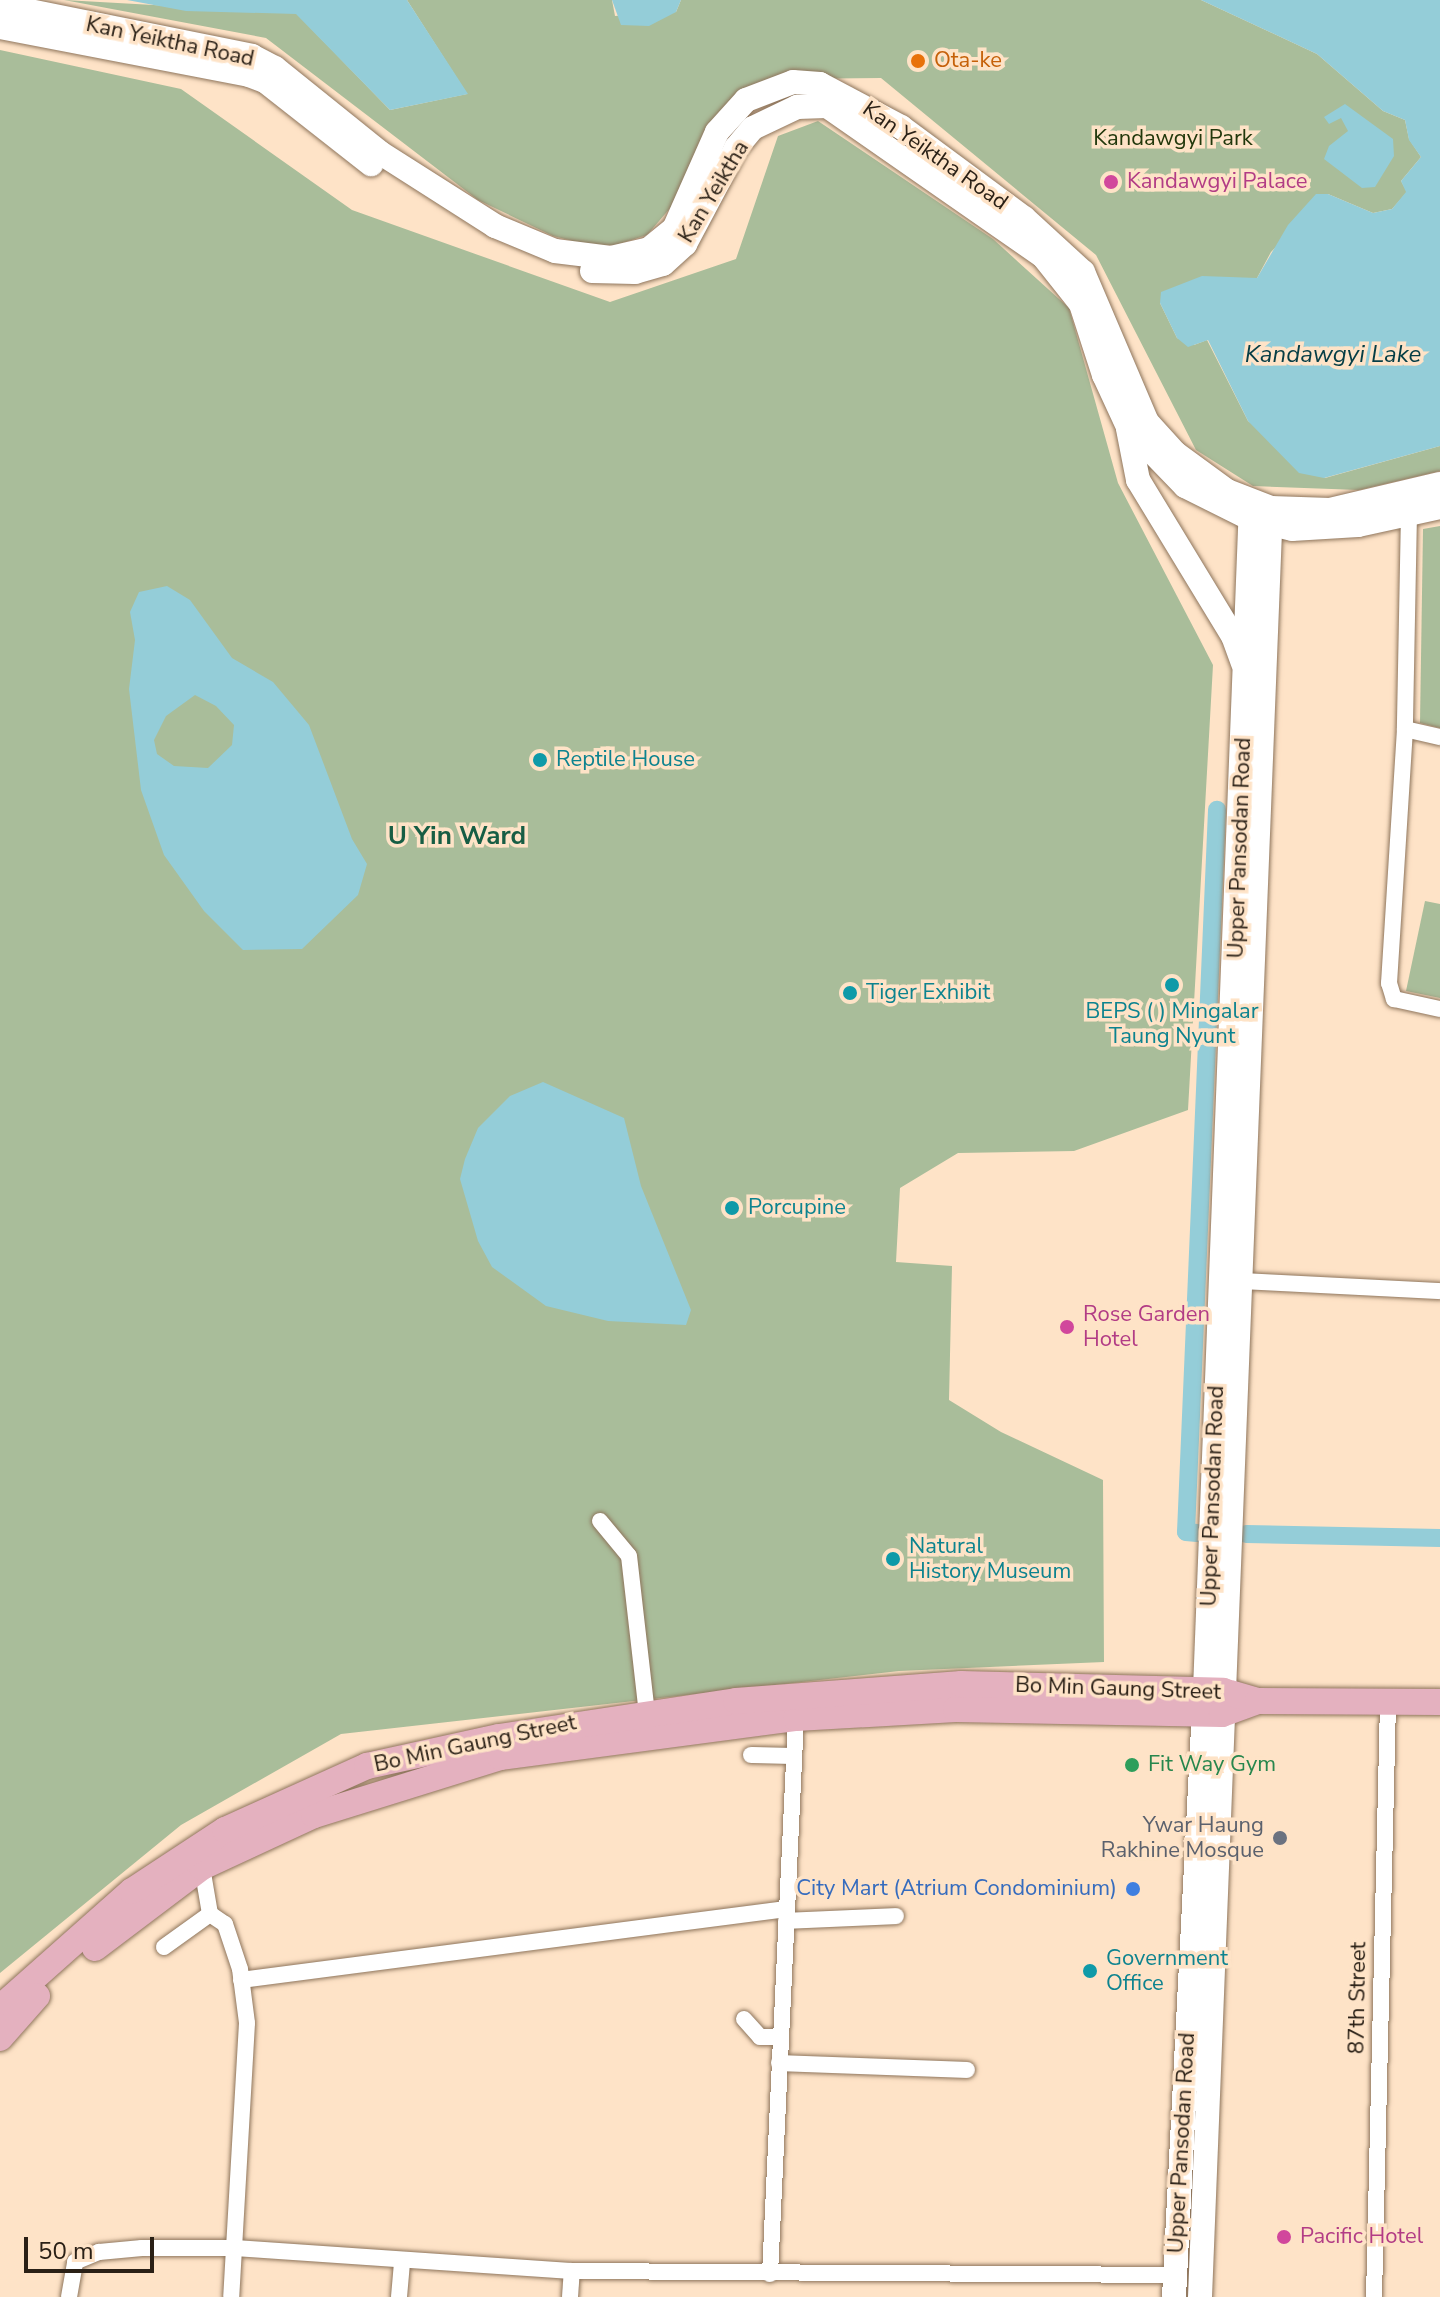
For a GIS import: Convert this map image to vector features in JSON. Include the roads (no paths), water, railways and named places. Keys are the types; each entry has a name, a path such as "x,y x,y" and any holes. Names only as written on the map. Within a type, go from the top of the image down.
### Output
{"main road":[{"name":"Kan Yeiktha Road","path":"0,5 252,56 275,68 336,130 495,226 555,251 611,258 649,249 674,229 717,132 746,100 793,82 820,84 870,107 963,172 1083,272 1113,371 1147,422 1175,453 1261,514 1330,510 1440,484"},
{"name":"Kan Yeiktha","path":"0,27 249,75 265,81 451,217 534,258 568,269 635,272 663,264 685,244 736,148 772,116 797,107 827,106 1043,256 1081,304 1113,371 1128,427 1185,486 1261,514 1328,529 1440,507"},
{"path":"760,93 772,116"},
{"path":"1128,427 1138,480 1233,636 1247,674"},
{"name":"Upper Pansodan Road","path":"1253,753 1247,674 1261,514"},
{"name":"Upper Pansodan Road","path":"1200,2297 1194,2143 1261,514"},
{"name":"Bo Min Gaung Street","path":"0,2008 132,1891 190,1863 314,1815 500,1757 961,1684 1105,1687 1213,1702"},
{"name":"Bo Min Gaung Street","path":"0,2038 21,2010 225,1830 367,1766 512,1734 647,1714 1258,1701 1440,1702"},
{"name":"Upper Pansodan Road","path":"1175,2286 1194,2143"}],"street":[{"path":"1409,513 1405,729 1389,983 1394,999 1440,1009"},
{"path":"1405,729 1440,737"},
{"path":"1231,1280 1440,1291"},
{"path":"600,1521 629,1556 647,1714"},
{"name":"87th Street","path":"1374,2297 1388,1701"},
{"path":"770,2274 794,1756 785,1712"},
{"path":"751,1755 794,1756"},
{"path":"190,1863 210,1914 225,1924 241,1980 247,2023 231,2297"},
{"path":"164,1947 210,1914"},
{"path":"241,1980 786,1915 896,1916"},
{"path":"744,2019 760,2037 780,2037"},
{"path":"779,2063 967,2070"},
{"path":"69,2297 75,2262 99,2252 235,2248 572,2271 1175,2286"},
{"path":"399,2297 402,2260"},
{"path":"570,2297 572,2271"}],"water":[{"path":"127,0 407,0 468,94 390,110 296,14 186,11"},
{"path":"612,0 681,0 676,12 649,26 621,25"},
{"name":"Kandawgyi Lake","path":"1201,0 1440,0 1440,446 1324,478 1299,473 1248,421 1208,340 1188,347 1177,338 1160,303 1161,292 1202,276 1257,278 1288,225 1316,194 1328,194 1373,213 1392,209 1406,192 1401,181 1421,157 1409,140 1405,120 1383,111 1317,54"},
{"path":"1345,104 1393,139 1394,156 1375,187 1362,188 1324,159 1329,146 1348,131 1341,118 1329,124 1324,117"},
{"path":"167,586 190,600 232,658 273,682 309,725 352,839 367,864 358,895 302,949 243,950 204,911 164,855 141,790 129,689 135,640 130,612 139,592","holes":["195,695 216,706 234,725 232,745 208,768 174,766 157,754 154,740 166,716"]},
{"path":"543,1082 624,1118 641,1186 691,1310 686,1325 608,1321 546,1306 492,1267 478,1241 460,1179 465,1159 478,1128 510,1096"}],"waterway":[{"path":"1197,1533 1186,1532 1217,810"},
{"path":"1246,1534 1440,1538"}],"place":[{"name":"Ota-ke","path":"918,61"},
{"name":"Kandawgyi Palace","path":"1111,182"},
{"name":"Reptile House","path":"540,760"},
{"name":"BEPS ( ) Mingalar Taung Nyunt","path":"1172,985"},
{"name":"Tiger Exhibit","path":"850,993"},
{"name":"Porcupine","path":"732,1208"},
{"name":"Rose Garden Hotel","path":"1067,1327"},
{"name":"Natural History Museum","path":"893,1559"},
{"name":"Fit Way Gym","path":"1132,1765"},
{"name":"Ywar Haung Rakhine Mosque","path":"1280,1838"},
{"name":"City Mart (Atrium Condominium)","path":"1133,1889"},
{"name":"Government Office","path":"1090,1971"},
{"name":"Pacific Hotel","path":"1284,2237"}],"district":[{"name":"U Yin Ward","path":"457,836"}],"park label":[{"name":"Kandawgyi Park","path":"1173,139"}]}
